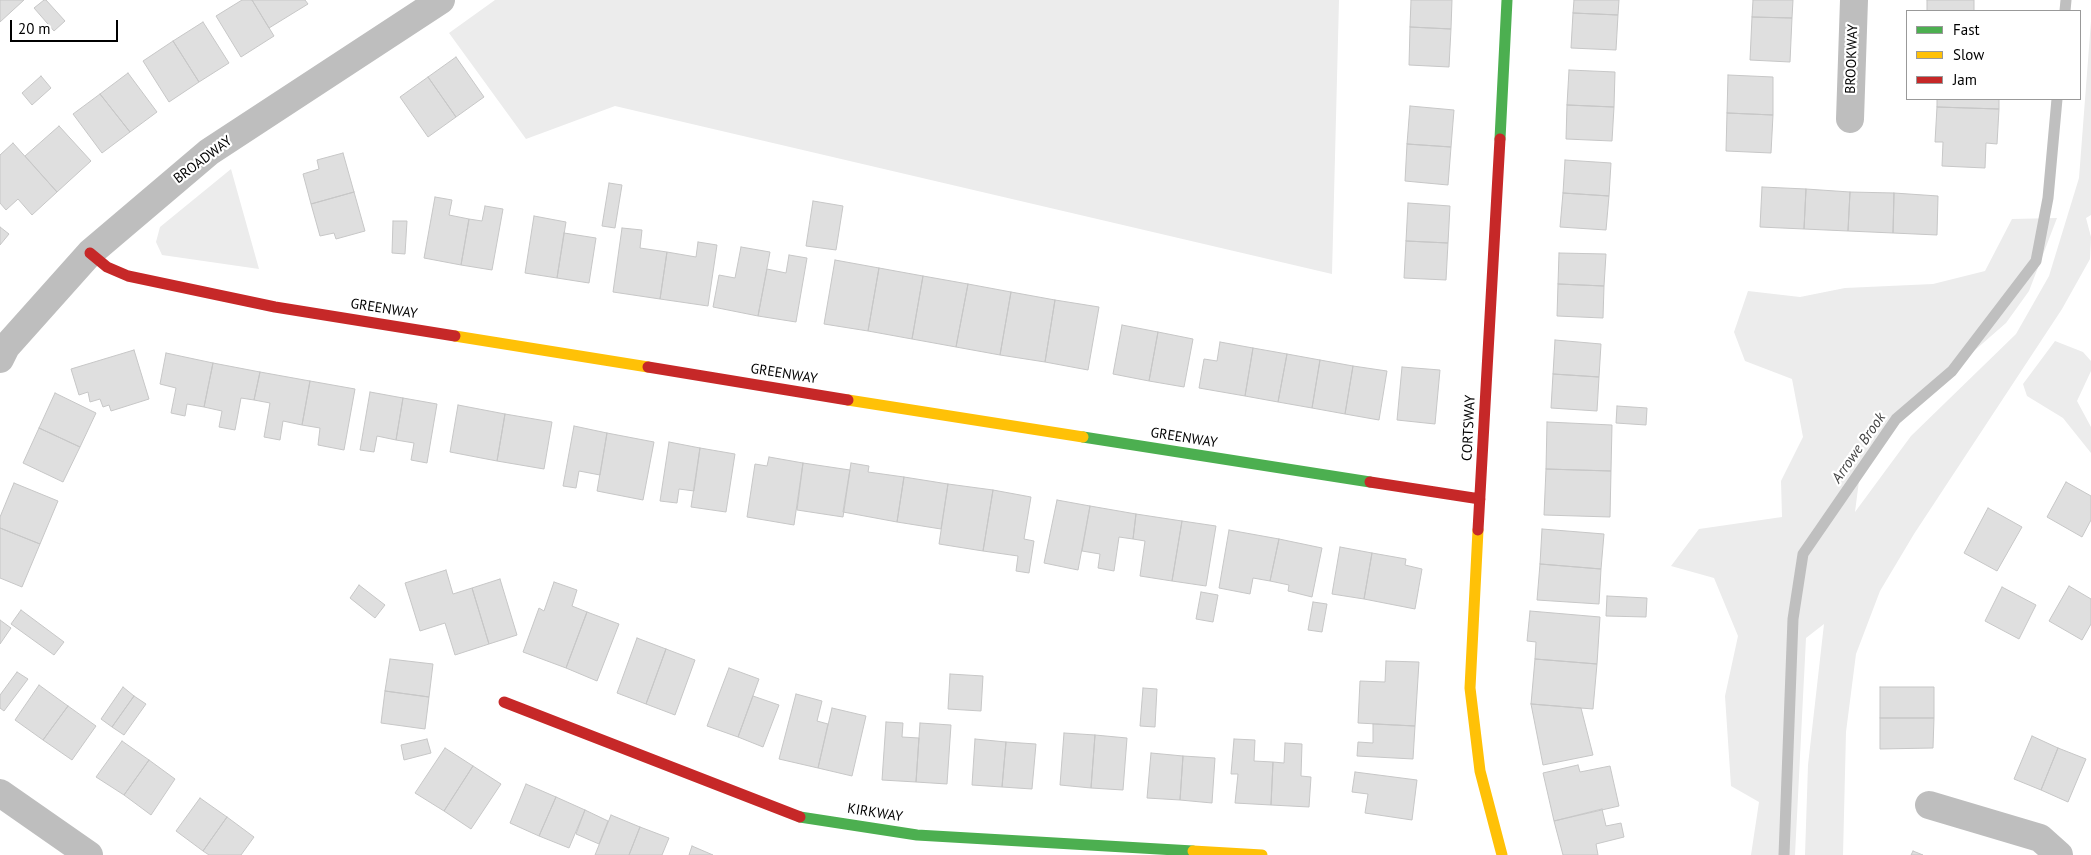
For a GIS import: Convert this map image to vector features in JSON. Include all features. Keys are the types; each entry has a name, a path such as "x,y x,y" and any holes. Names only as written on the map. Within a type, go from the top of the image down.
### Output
{"street":[{"name":"BROADWAY","path":"0,359 6,347 90,253 209,152 441,0"},
{"name":"CORTSWAY","path":"1502,855 1480,772 1470,688 1507,0"},
{"name":"BROOKWAY","path":"1850,119 1854,0"},
{"name":"GREENWAY","path":"90,253 107,267 128,276 275,307 904,409 1480,499"},
{"name":"KIRKWAY","path":"504,702 796,816 917,835 1262,855"},
{"path":"0,793 89,855"},
{"path":"1929,805 2040,838 2059,855"}],"shaded area":[{"path":"495,0 1339,0 1332,274 615,106 526,139 449,33"},
{"path":"2091,21 2091,215 2086,218 2091,237 2090,259 2062,309 1914,534 1880,591 1856,654 1846,732 1843,855 1805,855 1808,765 1824,624 1806,638 1795,855 1751,855 1759,802 1731,786 1725,696 1738,636 1714,578 1671,566 1699,529 1782,517 1781,481 1803,437 1792,379 1745,361 1734,332 1748,291 1800,297 1845,288 1933,284 1985,271 2012,219 2057,218 2029,291 2006,323 1896,419 1860,473 1855,512 1911,436 2016,334 2049,276 2079,178"},
{"path":"231,169 259,269 162,255 156,242 160,227"},
{"path":"2055,341 2083,352 2091,361 2091,371 2077,401 2091,427 2091,453 2063,418 2027,396 2023,384"}],"building":[{"path":"0,0 24,0 0,22"},
{"path":"44,0 65,21 54,31 34,8"},
{"path":"242,0 252,0 274,36 241,57 216,16"},
{"path":"252,0 305,0 308,4 269,28"},
{"path":"1411,0 1452,0 1451,29 1410,27"},
{"path":"1574,0 1619,0 1618,15 1573,13"},
{"path":"1753,0 1793,0 1792,18 1752,17"},
{"path":"1927,0 1974,0 1974,10 1927,10"},
{"path":"1573,13 1618,15 1616,50 1571,48"},
{"path":"1752,17 1792,18 1790,62 1750,60"},
{"path":"203,22 229,63 199,82 173,41"},
{"path":"1410,27 1451,29 1449,67 1409,65"},
{"path":"173,41 199,82 169,102 143,61"},
{"path":"456,57 484,97 456,117 428,77"},
{"path":"1569,70 1615,72 1614,107 1567,105"},
{"path":"128,73 157,112 130,132 100,94"},
{"path":"1728,75 1773,77 1773,115 1727,113"},
{"path":"41,76 51,88 32,105 22,93"},
{"path":"428,77 456,117 428,137 400,97"},
{"path":"100,94 130,132 102,153 73,114"},
{"path":"1937,100 1999,100 1999,109 1937,107"},
{"path":"1567,105 1614,107 1612,141 1566,139"},
{"path":"1410,106 1454,110 1451,147 1407,144"},
{"path":"1937,107 1999,109 1997,144 1986,143 1985,168 1942,166 1943,142 1935,142"},
{"path":"1727,113 1773,115 1771,153 1726,151"},
{"path":"59,126 91,161 57,192 25,156"},
{"path":"13,143 57,192 32,215 18,199 6,210 0,203 0,155"},
{"path":"1407,144 1451,147 1448,185 1405,181"},
{"path":"343,153 354,192 311,204 303,174 319,169 317,160"},
{"path":"1565,160 1611,163 1609,196 1563,193"},
{"path":"609,183 622,185 615,228 602,226"},
{"path":"1762,187 1806,189 1804,229 1760,227"},
{"path":"1806,189 1850,192 1848,231 1804,229"},
{"path":"354,192 365,231 336,239 334,233 320,236 311,204"},
{"path":"1850,192 1894,193 1893,233 1848,231"},
{"path":"1563,193 1609,196 1606,230 1560,227"},
{"path":"1894,193 1938,196 1937,235 1893,233"},
{"path":"435,197 452,200 449,215 469,219 461,265 424,258"},
{"path":"813,201 843,206 836,250 806,246"},
{"path":"1408,203 1450,206 1448,243 1406,241"},
{"path":"485,206 503,209 492,270 461,265 469,219 482,221"},
{"path":"534,216 566,222 557,278 525,273"},
{"path":"393,221 407,221 405,254 392,253"},
{"path":"0,227 9,234 0,245"},
{"path":"622,228 642,230 640,248 667,252 660,299 613,292"},
{"path":"564,233 596,238 589,283 557,278"},
{"path":"1406,241 1448,243 1446,280 1404,278"},
{"path":"698,242 717,245 708,306 660,299 667,252 696,257"},
{"path":"741,247 770,252 758,316 713,307 719,275 735,278"},
{"path":"1559,253 1606,254 1604,286 1558,284"},
{"path":"789,255 807,258 796,322 758,316 767,269 786,273"},
{"path":"835,260 879,268 868,331 824,324"},
{"path":"879,268 923,276 912,339 868,331"},
{"path":"923,276 968,284 956,347 912,339"},
{"path":"968,284 1011,292 1000,355 956,347"},
{"path":"1558,284 1604,286 1603,318 1557,316"},
{"path":"1011,292 1055,300 1045,362 1000,355"},
{"path":"1055,300 1099,307 1088,370 1045,362"},
{"path":"1122,325 1158,332 1149,381 1113,374"},
{"path":"1158,332 1193,339 1184,387 1149,381"},
{"path":"1555,340 1601,344 1599,377 1553,374"},
{"path":"1220,342 1253,348 1245,396 1199,388 1204,359 1217,361"},
{"path":"1253,348 1287,354 1278,402 1245,396"},
{"path":"134,350 149,399 111,411 109,405 103,407 100,399 90,402 88,392 79,395 71,369"},
{"path":"166,353 213,363 204,407 187,404 185,416 171,413 176,388 160,384"},
{"path":"1287,354 1320,360 1312,408 1278,402"},
{"path":"1320,360 1353,366 1345,414 1312,408"},
{"path":"213,363 260,372 254,400 241,398 235,430 219,427 222,411 204,407"},
{"path":"1353,366 1387,371 1379,420 1345,414"},
{"path":"1402,367 1440,370 1435,424 1397,420"},
{"path":"260,372 310,381 302,425 283,421 280,440 264,437 270,403 254,400"},
{"path":"1553,374 1599,377 1597,411 1551,408"},
{"path":"310,381 355,389 344,450 318,445 320,428 302,425"},
{"path":"370,392 403,398 396,440 377,436 374,452 360,450"},
{"path":"55,393 96,413 80,447 39,428"},
{"path":"403,398 437,404 427,463 411,460 414,443 396,440"},
{"path":"458,405 505,414 497,461 450,452"},
{"path":"1617,406 1647,408 1646,425 1616,423"},
{"path":"505,414 552,422 544,469 497,461"},
{"path":"1547,422 1612,425 1611,471 1546,469"},
{"path":"574,426 607,433 600,475 579,471 576,488 563,486"},
{"path":"39,428 80,447 63,482 23,463"},
{"path":"607,433 654,442 643,500 597,491"},
{"path":"669,442 700,448 694,491 679,489 677,503 660,501"},
{"path":"700,448 735,454 726,512 691,507"},
{"path":"769,457 803,463 794,525 747,517 755,464 767,466"},
{"path":"803,463 850,470 843,517 797,510"},
{"path":"851,463 869,466 868,472 904,477 897,522 843,512"},
{"path":"1546,469 1611,471 1610,517 1544,515"},
{"path":"904,477 948,484 941,529 897,522"},
{"path":"2066,482 2091,496 2091,520 2082,537 2047,517"},
{"path":"14,483 58,501 40,544 0,528 0,517"},
{"path":"948,484 993,490 983,551 939,544"},
{"path":"993,490 1031,497 1024,539 1034,541 1029,573 1016,571 1018,556 983,551"},
{"path":"1057,500 1090,506 1078,570 1044,563"},
{"path":"1090,506 1136,514 1133,539 1119,537 1114,571 1098,568 1100,554 1082,551"},
{"path":"1988,508 2022,527 1997,571 1964,553"},
{"path":"1136,514 1182,521 1172,581 1140,576 1145,541 1133,539"},
{"path":"1182,521 1216,526 1206,586 1172,581"},
{"path":"0,528 40,544 22,587 0,578"},
{"path":"1542,529 1604,534 1601,569 1540,564"},
{"path":"1229,530 1279,539 1270,581 1253,578 1250,594 1219,588"},
{"path":"1279,539 1322,548 1312,597 1288,591 1289,585 1270,581"},
{"path":"1340,547 1372,553 1364,599 1332,594"},
{"path":"1372,553 1406,559 1405,565 1422,569 1415,609 1364,599"},
{"path":"1540,564 1601,569 1599,604 1537,600"},
{"path":"446,570 453,594 472,588 489,644 455,655 445,623 420,631 405,583"},
{"path":"500,579 517,635 489,644 472,588"},
{"path":"554,582 577,590 572,606 587,612 566,668 523,652 539,608 544,611"},
{"path":"359,585 385,605 375,618 350,598"},
{"path":"2069,586 2091,599 2091,624 2082,640 2049,621"},
{"path":"2002,587 2036,605 2019,639 1985,621"},
{"path":"1201,592 1218,595 1213,622 1196,619"},
{"path":"1607,596 1647,598 1646,617 1606,616"},
{"path":"1313,602 1327,604 1322,632 1308,630"},
{"path":"21,610 64,642 54,655 11,624"},
{"path":"1530,611 1600,617 1597,664 1535,659 1536,642 1527,641"},
{"path":"587,612 619,624 597,681 566,668"},
{"path":"0,620 11,628 0,644"},
{"path":"637,638 666,649 646,704 617,693"},
{"path":"666,649 695,660 675,715 646,704"},
{"path":"390,659 433,664 429,697 385,691"},
{"path":"1535,659 1597,664 1593,709 1531,704"},
{"path":"1386,661 1419,662 1415,726 1358,723 1360,681 1385,682"},
{"path":"729,668 759,679 738,737 707,726"},
{"path":"17,672 28,679 4,711 0,708 0,695"},
{"path":"950,674 983,676 981,711 948,709"},
{"path":"39,685 68,706 43,740 15,720"},
{"path":"123,687 134,696 112,727 101,719"},
{"path":"1880,687 1934,687 1934,718 1880,718"},
{"path":"1143,688 1157,689 1155,727 1140,726"},
{"path":"385,691 429,697 425,729 381,723"},
{"path":"796,694 822,701 817,721 828,724 818,768 779,759"},
{"path":"134,696 146,704 124,735 112,727"},
{"path":"753,696 779,705 763,747 738,737"},
{"path":"1531,704 1581,708 1593,755 1543,765"},
{"path":"68,706 96,726 72,760 43,740"},
{"path":"832,708 866,716 852,776 818,768"},
{"path":"1880,718 1934,718 1933,748 1880,749"},
{"path":"886,722 903,723 902,737 919,738 916,782 882,780"},
{"path":"920,723 951,725 947,784 916,782"},
{"path":"1373,724 1415,726 1413,759 1357,756 1358,742 1373,743"},
{"path":"1064,733 1095,735 1091,788 1060,785"},
{"path":"1095,735 1127,738 1123,790 1091,788"},
{"path":"2032,736 2058,748 2041,790 2014,779"},
{"path":"427,739 431,753 404,760 401,745"},
{"path":"975,739 1006,742 1002,787 972,785"},
{"path":"1234,739 1255,740 1254,761 1273,762 1271,805 1235,803 1238,774 1231,774"},
{"path":"122,741 149,760 124,795 96,777"},
{"path":"1006,742 1036,744 1032,789 1002,787"},
{"path":"1285,743 1302,744 1301,776 1311,777 1309,807 1271,805 1273,762 1284,763"},
{"path":"445,748 473,766 444,811 415,793"},
{"path":"2058,748 2086,759 2068,802 2041,790"},
{"path":"1151,753 1183,756 1180,800 1147,798"},
{"path":"1183,756 1215,758 1212,803 1180,800"},
{"path":"149,760 175,779 151,815 124,795"},
{"path":"1578,765 1580,772 1610,766 1619,806 1554,821 1543,773"},
{"path":"473,766 501,784 471,829 444,811"},
{"path":"1355,772 1417,780 1412,820 1365,813 1368,794 1352,792"},
{"path":"526,784 556,797 539,836 510,823"},
{"path":"556,797 585,810 569,848 539,836"},
{"path":"200,798 227,817 203,851 176,831"},
{"path":"1602,809 1606,826 1621,823 1624,837 1596,844 1598,855 1563,855 1554,821"},
{"path":"585,810 608,821 599,844 576,834"},
{"path":"611,815 640,827 629,855 595,855"},
{"path":"227,817 254,837 241,855 209,855 203,851"},
{"path":"640,827 669,838 662,855 629,855"},
{"path":"692,846 713,855 689,855"},
{"path":"1913,851 1923,855 1911,855"}],"waterway":[{"name":"Arrowe Brook","path":"2065,10 2066,0"},
{"name":"Arrowe Brook","path":"1784,855 1793,619 1803,554 1896,419 1952,371 2036,261 2048,198 2057,100"}],"traffic: fast":[{"path":"1500,139 1507,0"},
{"path":"1083,437 1370,482"},
{"path":"800,817 917,835 1193,851"}],"traffic: slow":[{"path":"455,336 648,367"},
{"path":"848,400 1083,437"},
{"path":"1478,530 1470,688 1480,771 1502,855"},
{"path":"1193,851 1262,855"}],"traffic: jam":[{"path":"1478,530 1500,139"},
{"path":"90,253 107,267 128,276 275,307 455,336"},
{"path":"648,367 848,400"},
{"path":"1370,482 1480,499"},
{"path":"504,702 800,817"}]}
